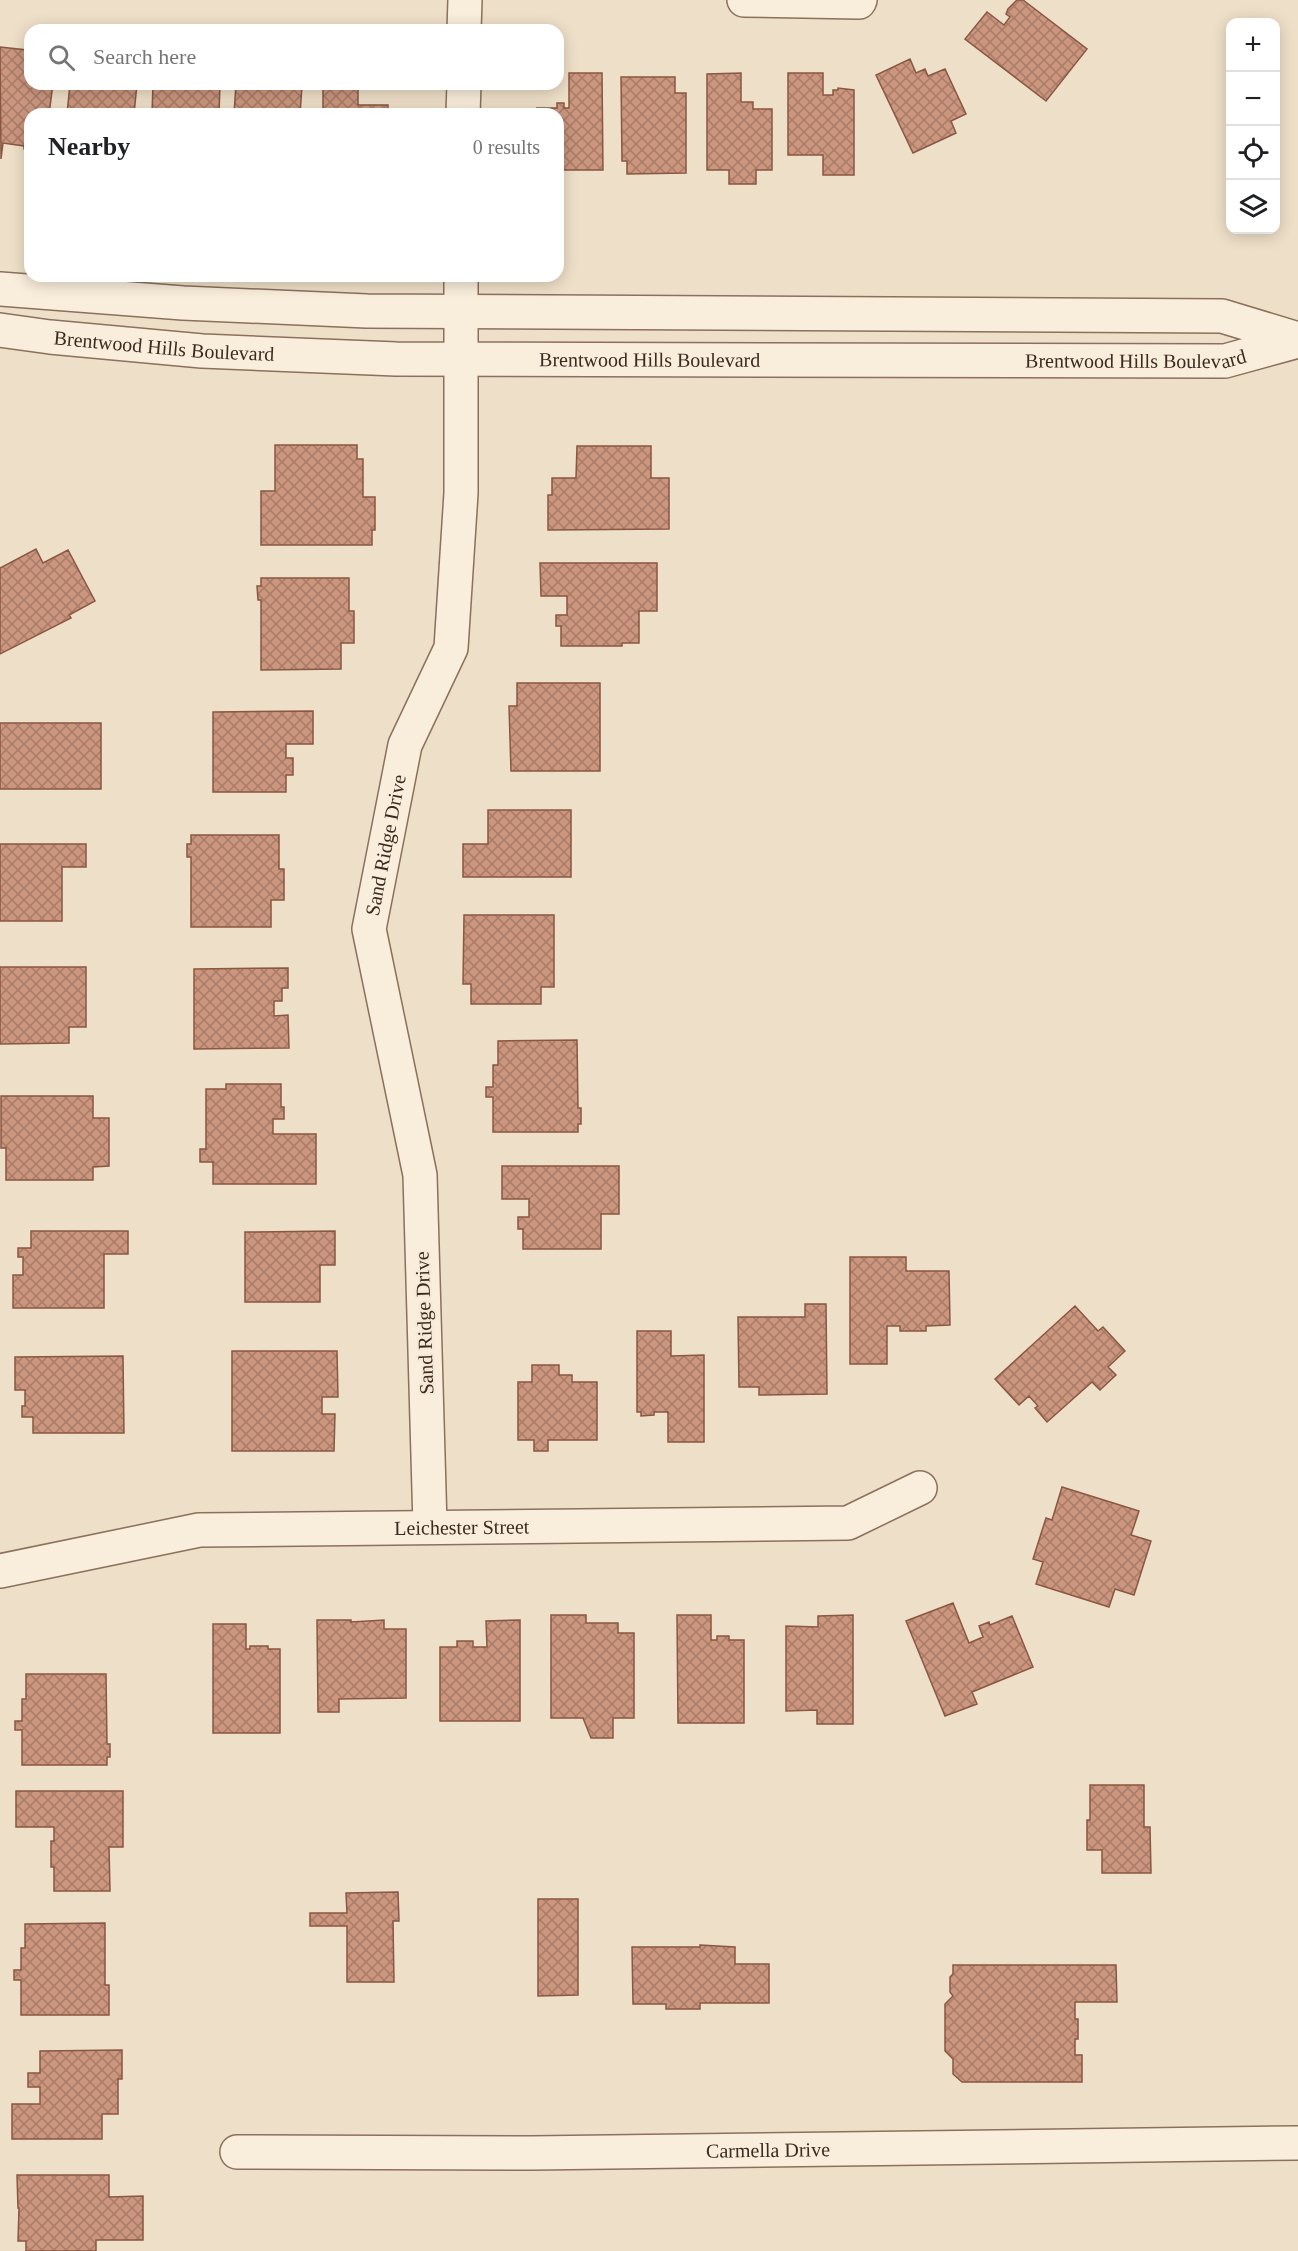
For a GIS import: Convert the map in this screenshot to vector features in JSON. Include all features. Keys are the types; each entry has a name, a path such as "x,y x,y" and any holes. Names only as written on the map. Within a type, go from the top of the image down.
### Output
{"street":[{"path":"464,24 465,0"},
{"path":"744,0 859,2 861,0"},
{"path":"463,108 464,90"},
{"name":"Sand Ridge Drive","path":"430,1526 420,1175 369,928 405,745 451,648 461,493 461,282"},
{"name":"Brentwood Hills Boulevard","path":"0,289 275,308 460,312 1222,316 1298,340"},
{"name":"Brentwood Hills Boulevard","path":"0,330 226,352 329,357 460,359 1225,361 1298,340"},
{"name":"Leichester Street","path":"0,1571 199,1530 848,1523 920,1488"},
{"name":"Carmella Drive","path":"237,2152 531,2153 1298,2143"}],"building":[{"path":"1017,0 1023,0 1087,49 1046,101 965,39 987,12 1004,25 1010,17 1006,14 1008,9"},
{"path":"0,47 24,50 24,90 52,90 50,108 24,108 24,146 3,143 1,159"},
{"path":"910,59 916,73 925,69 928,76 945,69 966,114 951,121 956,133 913,153 876,75"},
{"path":"569,73 602,73 603,170 564,170 564,108 569,108"},
{"path":"741,73 741,102 753,102 753,109 772,109 772,170 756,170 756,184 729,184 729,170 707,170 707,74"},
{"path":"788,73 823,73 823,95 833,95 833,90 838,90 838,88 854,90 854,175 823,175 823,155 788,155"},
{"path":"621,77 675,77 675,93 686,93 686,173 627,174 627,161 622,161"},
{"path":"69,90 136,90 135,108 68,108"},
{"path":"153,90 220,90 219,108 152,108"},
{"path":"236,90 302,90 300,108 234,108"},
{"path":"323,90 358,90 358,105 388,105 388,108 323,108"},
{"path":"557,103 564,103 564,108 557,108"},
{"path":"275,445 357,445 357,459 363,459 363,497 375,497 375,530 372,530 372,545 261,545 261,491 275,491"},
{"path":"577,446 651,446 651,478 669,478 669,529 548,530 548,495 552,495 552,478 576,478"},
{"path":"36,549 43,563 68,550 95,601 69,615 71,618 0,654 0,568"},
{"path":"540,563 657,563 657,611 639,611 639,643 622,643 622,646 561,646 561,626 556,626 556,615 567,615 567,596 541,596"},
{"path":"261,578 349,578 349,611 354,611 354,643 341,643 341,669 261,670 261,600 258,600 257,586 261,586"},
{"path":"517,683 600,683 600,771 511,771 509,706 517,706"},
{"path":"313,711 313,744 286,744 286,758 293,758 293,775 286,775 286,792 213,792 213,712"},
{"path":"0,723 101,723 101,789 0,789"},
{"path":"488,810 571,810 571,877 463,877 463,844 488,844"},
{"path":"191,835 279,835 279,869 284,869 284,900 271,900 271,927 191,927 191,857 187,857 187,844 191,844"},
{"path":"0,844 86,844 86,867 62,867 62,921 0,921"},
{"path":"464,915 554,915 554,987 541,987 541,1004 471,1004 471,984 463,984"},
{"path":"0,967 86,967 86,1027 69,1027 69,1043 0,1044"},
{"path":"288,968 288,988 282,988 282,1001 274,1001 274,1016 288,1015 289,1048 194,1049 194,969"},
{"path":"577,1040 578,1108 581,1108 581,1124 578,1124 578,1132 493,1132 493,1097 486,1097 486,1087 493,1087 493,1065 498,1065 498,1041"},
{"path":"226,1084 281,1084 281,1107 284,1107 284,1119 273,1119 273,1134 316,1134 316,1184 213,1184 213,1162 200,1162 200,1149 206,1149 206,1089 226,1089"},
{"path":"1,1096 93,1096 93,1118 109,1118 109,1166 93,1167 93,1180 6,1180 6,1148 1,1148"},
{"path":"502,1166 619,1166 619,1214 601,1214 601,1249 523,1249 523,1229 518,1229 518,1217 529,1217 529,1199 502,1199"},
{"path":"31,1231 128,1231 128,1254 104,1254 104,1308 13,1308 13,1275 23,1275 23,1257 18,1257 18,1248 31,1248"},
{"path":"335,1231 335,1265 320,1265 320,1302 245,1302 245,1232"},
{"path":"850,1257 906,1257 906,1271 949,1271 950,1325 926,1326 926,1331 900,1331 900,1326 887,1326 887,1364 850,1364"},
{"path":"805,1304 826,1304 827,1394 759,1395 759,1387 739,1387 738,1317 805,1317"},
{"path":"1075,1306 1098,1331 1103,1327 1125,1351 1108,1367 1116,1375 1100,1390 1092,1382 1047,1422 1035,1408 1038,1406 1029,1396 1019,1405 995,1379"},
{"path":"637,1331 671,1331 671,1356 704,1355 704,1442 668,1442 668,1412 654,1412 654,1415 641,1416 641,1412 637,1412"},
{"path":"232,1351 337,1351 338,1397 322,1397 322,1414 335,1414 334,1451 232,1451"},
{"path":"123,1356 124,1433 33,1433 33,1417 22,1417 25,1390 15,1390 15,1357"},
{"path":"532,1365 559,1365 559,1375 572,1375 572,1382 597,1382 597,1440 548,1440 548,1451 534,1451 534,1440 518,1440 518,1382 532,1382"},
{"path":"1062,1487 1139,1511 1131,1535 1151,1541 1134,1595 1115,1589 1109,1607 1036,1584 1043,1562 1033,1559 1046,1518 1052,1520"},
{"path":"953,1603 969,1643 983,1637 979,1626 989,1622 990,1625 1012,1616 1033,1667 972,1692 977,1704 945,1716 906,1621"},
{"path":"551,1615 586,1615 586,1623 618,1623 618,1633 634,1633 634,1718 613,1718 613,1738 591,1738 583,1718 551,1718"},
{"path":"677,1615 711,1615 711,1640 717,1640 717,1636 729,1636 729,1640 744,1640 744,1723 678,1723"},
{"path":"853,1615 853,1724 817,1724 817,1710 786,1711 786,1626 818,1627 818,1616"},
{"path":"317,1620 351,1620 351,1622 384,1620 384,1629 406,1629 406,1698 339,1699 339,1712 318,1712"},
{"path":"520,1620 520,1721 440,1721 440,1647 457,1647 457,1641 473,1641 473,1647 487,1647 486,1621"},
{"path":"213,1624 246,1624 246,1649 250,1649 250,1646 268,1646 268,1649 280,1649 280,1733 213,1733"},
{"path":"26,1674 106,1674 107,1744 110,1744 110,1757 107,1757 107,1765 22,1765 22,1730 15,1730 15,1721 22,1721 22,1699 26,1699"},
{"path":"1090,1785 1144,1785 1144,1827 1150,1827 1151,1873 1102,1873 1102,1850 1087,1850"},
{"path":"16,1791 123,1791 123,1847 109,1847 110,1891 54,1891 51,1841 54,1841 54,1827 16,1827"},
{"path":"398,1892 399,1921 393,1921 394,1982 347,1982 347,1926 310,1926 310,1913 347,1913 346,1893"},
{"path":"538,1899 578,1899 578,1995 538,1996"},
{"path":"105,1923 105,1985 109,1985 109,2015 21,2015 21,1980 14,1980 14,1970 21,1970 21,1948 25,1948 25,1924"},
{"path":"700,1945 735,1947 735,1964 769,1964 769,2003 700,2003 700,2009 666,2009 666,2004 633,2004 632,1947 700,1947"},
{"path":"953,1965 1116,1965 1117,2002 1075,2002 1078,2039 1075,2039 1075,2055 1082,2055 1082,2082 962,2082 953,2074 953,2059 945,2051 945,2004 953,1996 950,1992 950,1977 953,1974"},
{"path":"122,2050 122,2079 118,2079 118,2114 102,2114 102,2139 12,2139 12,2104 40,2104 40,2087 28,2087 28,2073 40,2073 40,2051"},
{"path":"17,2175 109,2175 109,2197 143,2196 143,2240 96,2240 96,2251 26,2251 26,2241 18,2241"}]}
